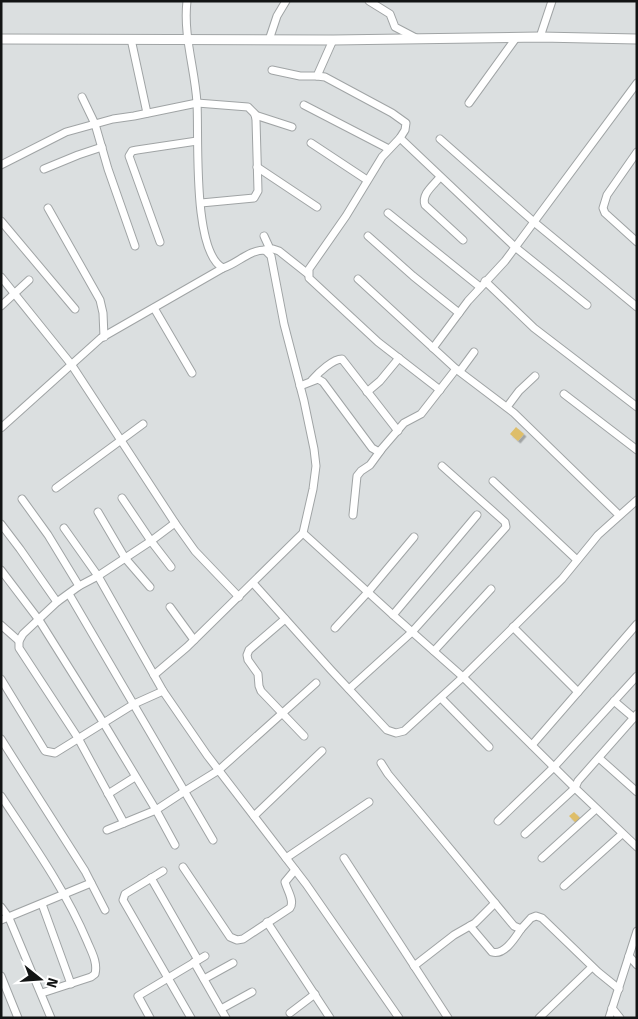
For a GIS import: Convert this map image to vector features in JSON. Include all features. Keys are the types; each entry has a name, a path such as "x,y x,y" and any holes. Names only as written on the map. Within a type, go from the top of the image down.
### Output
{"street":[{"path":"187,1 187,40 197,103 197,142 202,224 206,243 214,261 223,268"},
{"path":"370,1 390,14 395,27 416,38"},
{"path":"540,37 552,1"},
{"path":"269,40 284,2"},
{"path":"1,40 332,40 540,37 637,39"},
{"path":"469,104 516,38"},
{"path":"131,39 147,114"},
{"path":"317,76 332,40"},
{"path":"272,70 300,76 326,77 401,118 406,123 405,130 400,138 382,156 346,216 309,269 308,274"},
{"path":"433,348 482,284 515,247 637,83"},
{"path":"82,97 95,124 136,246"},
{"path":"1,166 66,132 113,119 197,103 245,106 251,109 255,115 258,191 254,198 255,207"},
{"path":"304,105 389,149"},
{"path":"255,115 292,127"},
{"path":"400,138 515,247 587,305"},
{"path":"440,139 534,222 637,307"},
{"path":"160,242 129,156 132,151 197,142"},
{"path":"311,144 367,180"},
{"path":"44,169 102,147"},
{"path":"637,152 607,195 603,208 605,213 637,242"},
{"path":"257,167 317,206"},
{"path":"440,177 423,200 425,205 463,240"},
{"path":"201,203 254,198"},
{"path":"48,208 100,300 103,313 104,337"},
{"path":"388,213 482,284 534,328 637,407"},
{"path":"1,221 75,309"},
{"path":"154,675 194,640 303,533 313,489 316,466 314,449 284,324 275,269 264,236"},
{"path":"368,236 459,313"},
{"path":"1,428 71,364 104,337 255,250 279,251 308,274 309,278 378,342 440,390"},
{"path":"1,276 71,364 175,523 205,563 239,597"},
{"path":"358,279 458,370 507,407 619,515"},
{"path":"1,306 29,280"},
{"path":"154,308 192,373"},
{"path":"353,515 357,476 360,471 370,466 381,450 408,420 421,414 474,352"},
{"path":"367,392 380,381 399,358"},
{"path":"312,380 318,373 341,359 398,431"},
{"path":"507,407 535,376"},
{"path":"300,386 312,380 318,379 322,382 372,448 379,452 381,450"},
{"path":"564,394 637,450"},
{"path":"56,488 143,424"},
{"path":"349,689 412,632 506,527 505,522 442,466"},
{"path":"493,481 577,560"},
{"path":"122,498 170,567"},
{"path":"22,499 48,535 79,586"},
{"path":"253,583 387,730 404,731 463,677 562,579 598,535 637,500"},
{"path":"98,512 125,558 150,587"},
{"path":"393,615 478,515"},
{"path":"124,823 78,738 19,648 19,641 23,634 57,602 151,541 175,523"},
{"path":"1,524 57,602"},
{"path":"64,528 98,576 163,691 219,770 295,870 399,1018"},
{"path":"303,533 463,677 574,788 637,847"},
{"path":"335,628 414,537"},
{"path":"1,570 39,620 103,722 175,845"},
{"path":"434,651 490,589"},
{"path":"68,594 213,840"},
{"path":"170,607 194,640"},
{"path":"285,619 250,650 247,655 248,660 258,674 261,691 304,736"},
{"path":"532,745 637,624"},
{"path":"1,625 19,641"},
{"path":"513,627 578,692"},
{"path":"498,821 554,767 637,676"},
{"path":"1,679 45,751 55,753 134,704 163,691"},
{"path":"107,830 156,810 219,770 316,683"},
{"path":"441,698 489,747"},
{"path":"525,834 574,788 635,716 614,701"},
{"path":"1,739 86,871 105,910"},
{"path":"254,816 322,751"},
{"path":"599,758 637,792"},
{"path":"381,763 388,774 514,926 521,929"},
{"path":"108,794 135,776"},
{"path":"1,796 65,894 77,916 95,962 95,974 91,977 42,993"},
{"path":"286,858 369,802"},
{"path":"542,858 596,809"},
{"path":"564,886 622,834"},
{"path":"344,858 448,1018"},
{"path":"182,867 230,937 237,940 243,939 290,908 292,905 285,882 295,870"},
{"path":"163,871 125,894 124,900 192,1018"},
{"path":"150,878 226,1018"},
{"path":"5,919 92,883"},
{"path":"414,966 454,935 470,926 495,902"},
{"path":"42,904 71,984"},
{"path":"1,907 5,919 42,993 51,1018"},
{"path":"470,926 492,952 496,953 500,952 516,937 532,918 536,916 542,918 592,967 619,989"},
{"path":"267,922 330,1018"},
{"path":"609,1018 637,930"},
{"path":"150,1018 138,996 205,956"},
{"path":"629,956 637,965"},
{"path":"204,979 233,963"},
{"path":"539,1018 592,967"},
{"path":"1,976 18,1018"},
{"path":"221,1009 252,992"},
{"path":"290,1013 315,994"},
{"path":"612,1008 620,1018"}],"building":[{"path":"516,427 524,434 518,441 510,434"},
{"path":"574,812 581,819 576,823 569,816"}]}
